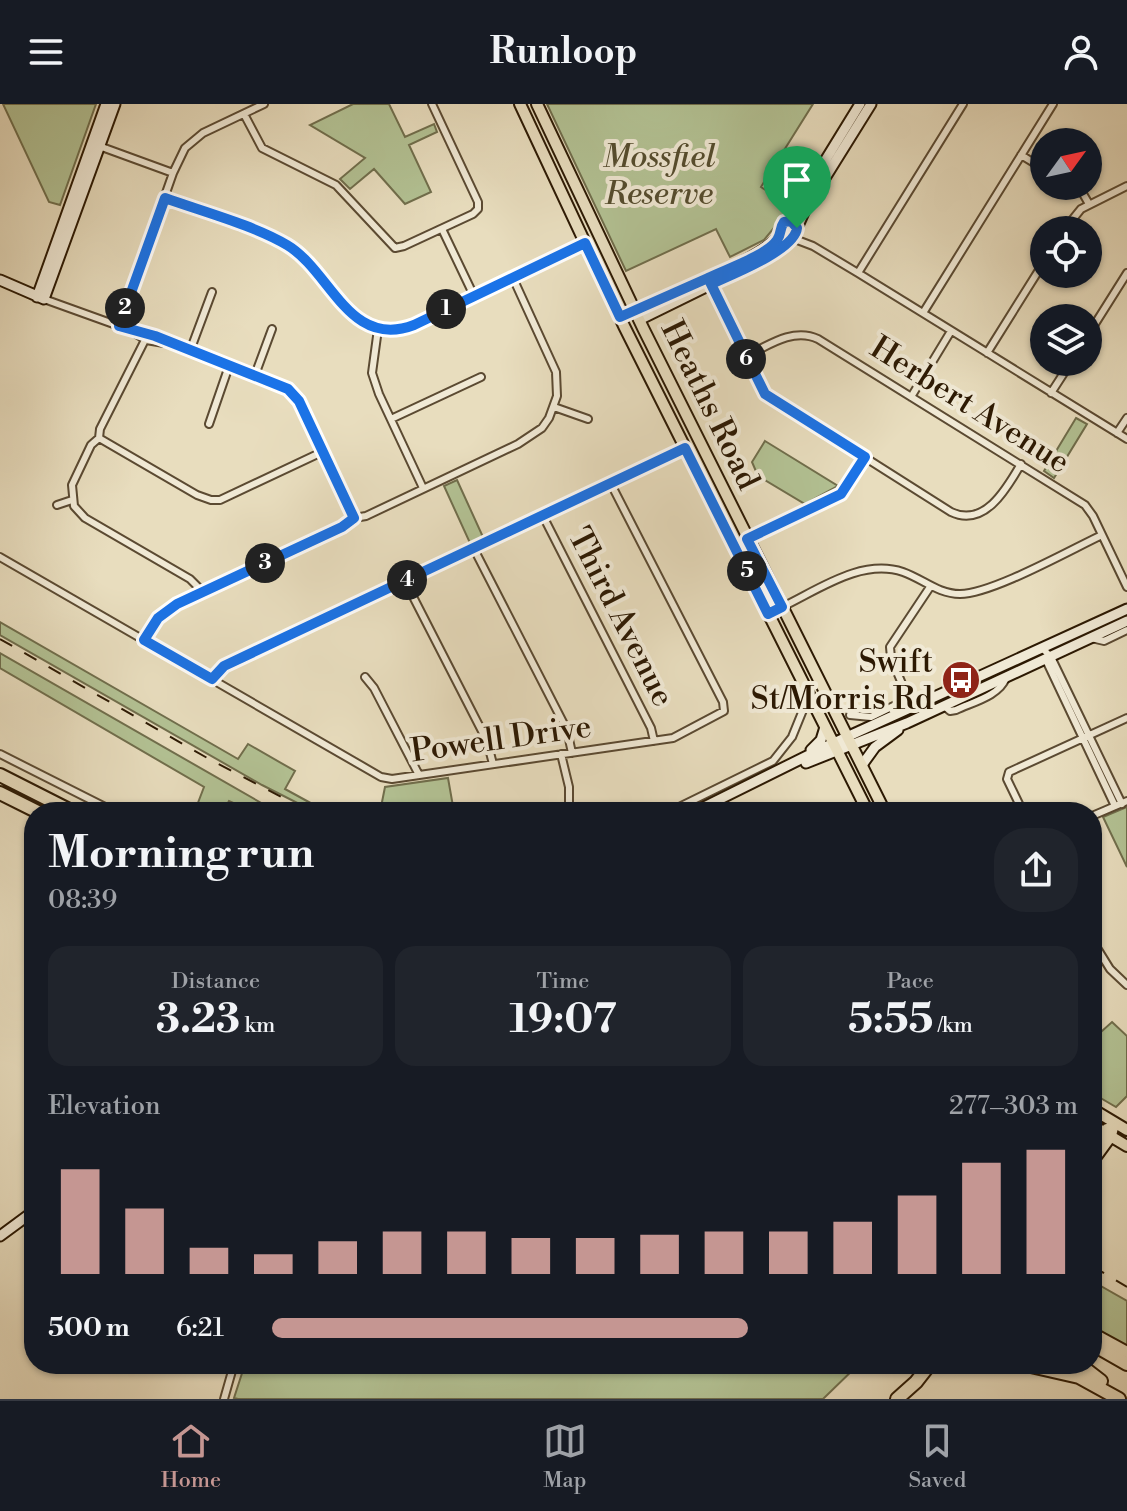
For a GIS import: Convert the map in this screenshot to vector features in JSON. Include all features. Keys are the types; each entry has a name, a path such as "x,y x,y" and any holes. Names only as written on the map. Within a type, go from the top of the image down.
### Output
{"highway":[{"path":"0,775 53,802"},
{"path":"0,793 24,805"},
{"path":"1102,1348 1121,1355 1127,1364"},
{"path":"897,1399 922,1374"},
{"path":"1066,1374 1079,1377 1120,1399"},
{"path":"1091,1374 1120,1399"}],"main road":[{"name":"Heaths Road","path":"520,104 622,321 863,802"},
{"name":"Heaths Road","path":"537,104 747,539 880,802"},
{"path":"585,243 600,236"},
{"path":"622,321 637,315"},
{"path":"768,614 782,607"},
{"path":"1102,1115 1127,1130"},
{"path":"1102,1143 1114,1123"},
{"path":"1102,1131 1127,1146"},
{"path":"1102,1138 1107,1134"},
{"path":"1102,1341 1121,1355"}],"street":[{"path":"41,298 96,144 106,104"},
{"path":"96,144 115,104"},
{"path":"123,328 173,173 185,148 193,139 264,104"},
{"path":"244,114 262,148 336,185 394,250 482,210 432,104"},
{"path":"709,281 765,250 777,239 781,225 788,221 860,104"},
{"path":"637,315 771,255 794,233 871,104"},
{"path":"858,273 963,104"},
{"path":"923,313 1053,104"},
{"path":"96,144 173,173"},
{"path":"1021,155 1030,160"},
{"path":"1074,216 1089,204 1127,186"},
{"path":"165,198 286,244 307,261 349,311 378,329 403,329 585,243"},
{"path":"1088,200 1089,204"},
{"path":"788,221 794,233 813,246 1127,439"},
{"path":"442,229 474,296"},
{"path":"780,233 785,239 794,233"},
{"path":"1102,313 1127,273"},
{"path":"144,640 158,618 167,611 342,527 354,518 366,516 533,436 542,428 557,396 556,372 513,278"},
{"path":"0,280 41,298 279,384 293,394 354,518"},
{"path":"709,281 765,394 951,512 963,516 996,503 1021,464"},
{"path":"987,353 1030,284"},
{"path":"190,351 212,292"},
{"path":"255,375 272,329"},
{"path":"378,329 372,373 423,488"},
{"path":"911,397 951,331"},
{"name":"Herbert Avenue","path":"745,357 786,337 810,335 1085,505 1127,587"},
{"path":"147,337 100,429 99,438 91,445 76,475 72,500 85,518 190,579 203,592"},
{"path":"209,424 229,366"},
{"path":"1051,393 1062,376"},
{"path":"391,419 481,377"},
{"path":"554,407 588,419"},
{"path":"1117,433 1127,418"},
{"path":"99,438 197,495 211,500 230,495 322,452"},
{"path":"212,679 224,666 685,448"},
{"path":"747,539 841,494 865,457"},
{"name":"Powell Drive","path":"0,557 381,777 392,779 681,736 724,711 723,702 611,484"},
{"path":"57,505 72,500"},
{"name":"Third Avenue","path":"543,516 651,728 654,741"},
{"path":"782,607 852,574 874,568 905,573 930,587 958,594 984,590 1102,535"},
{"path":"474,549 567,730 568,802"},
{"path":"405,581 487,741 493,764"},
{"path":"927,714 919,714 911,703 891,658 890,647 930,587"},
{"path":"850,715 871,717 925,701 1127,609"},
{"path":"714,802 799,760 907,723 1127,621"},
{"path":"1091,638 1104,641 1127,630"},
{"path":"1043,649 1121,804 1102,812"},
{"path":"365,677 374,688 419,775"},
{"path":"850,741 911,703"},
{"path":"689,802 773,761 792,737 803,710"},
{"path":"1018,802 1007,779 1009,772 1127,718"},
{"path":"862,765 875,747 907,723"},
{"path":"799,760 821,740 825,727"},
{"path":"726,802 835,746"},
{"path":"0,754 95,802"},
{"path":"1102,956 1127,985"},
{"path":"0,1236 24,1218"},
{"path":"224,1399 231,1374"}],"green space":[{"path":"3,104 96,104 60,205 49,202"},
{"path":"353,104 389,104 405,137 434,124 437,132 409,145 431,192 405,204 374,169 350,189 340,179 365,158 310,125"},
{"name":"Mossfiel Reserve","path":"547,104 813,104 761,187 791,207 789,215 782,218 764,240 730,257 716,229 626,271"},
{"path":"1076,418 1087,424 1054,478 1044,471"},
{"path":"765,441 838,486 805,504 758,476 752,462"},
{"path":"457,480 483,537 470,543 444,486"},
{"path":"0,622 238,759 248,744 295,771 285,789 309,802 295,802 262,785 0,635"},
{"path":"0,653 260,802 198,802 204,787 0,668"},
{"path":"448,778 452,802 382,802 385,787"},
{"path":"1127,807 1127,867 1103,817"},
{"path":"1112,1022 1127,1036 1127,1096 1116,1107 1102,1099 1102,1031"},
{"path":"1102,1287 1127,1301 1127,1348 1102,1334"},
{"path":"242,1374 849,1374 823,1399 234,1398"}],"railway":[{"path":"0,639 209,759 291,802"},
{"path":"1102,1272 1127,1287"}],"place":[{"name":"Swift St/Morris Rd","path":"961,680"}],"route":[{"path":"797,228 791,221 784,222 777,239 765,250 708,278 765,394 865,457 844,491 834,499 747,539 782,607 768,614 685,448 224,666 212,679 144,640 158,618 177,604 342,527 354,518 299,401 288,389 155,336 119,326 165,198 286,244 307,261 358,319 378,329 392,330 414,325 585,243 620,317 708,278 711,284 771,255 795,237 797,228"}]}
